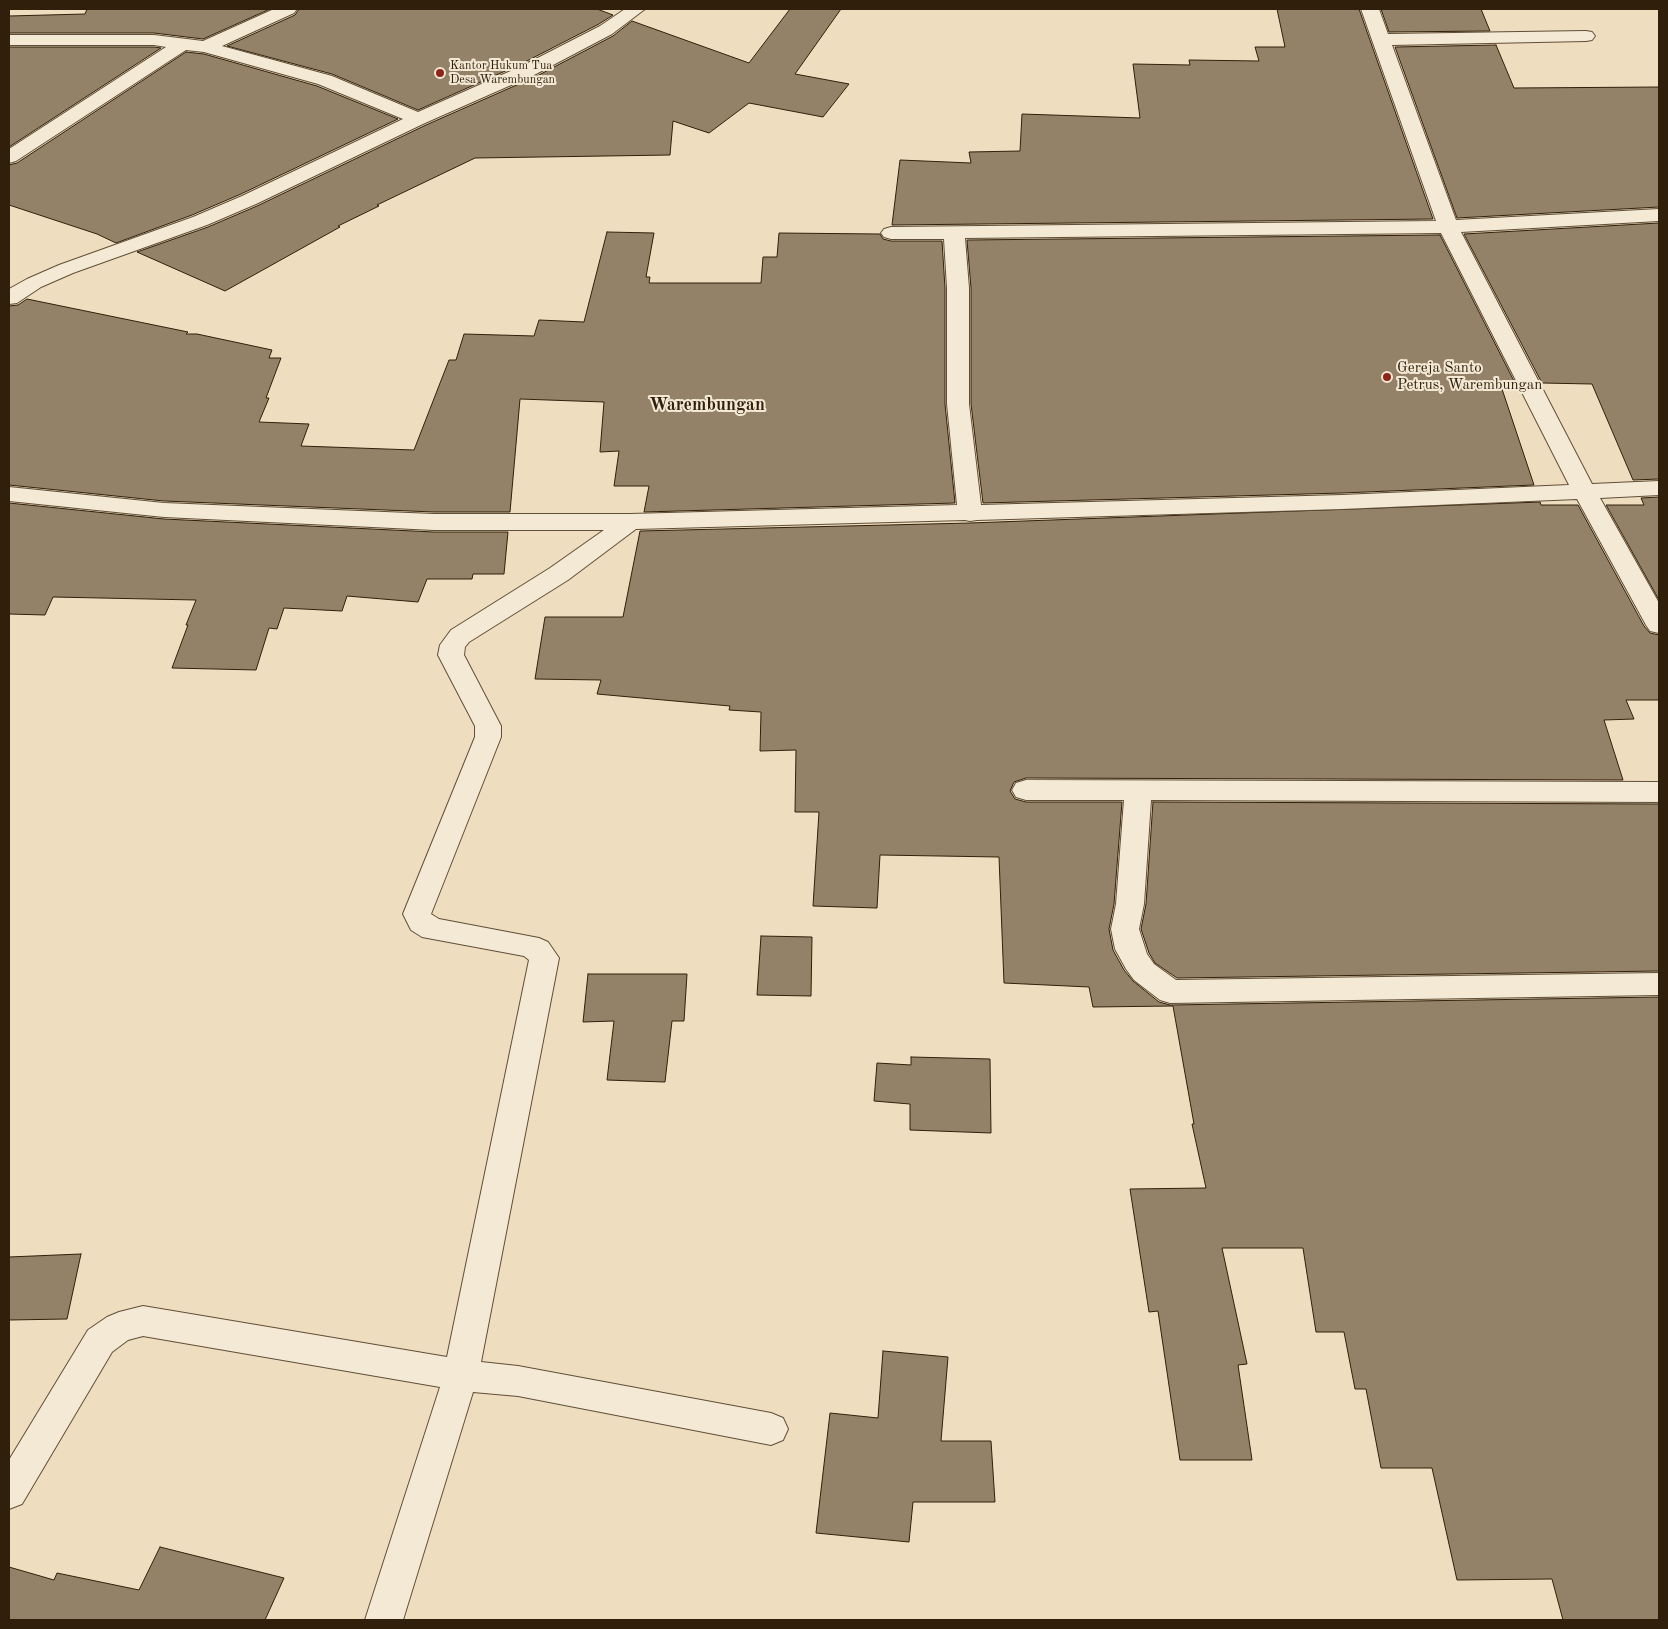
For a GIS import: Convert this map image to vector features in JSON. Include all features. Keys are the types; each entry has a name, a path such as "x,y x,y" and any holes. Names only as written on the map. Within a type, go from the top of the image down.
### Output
{"street":[{"path":"204,47 288,9"},
{"path":"9,298 34,283 66,269 200,221 250,200 418,119 529,70 606,30 636,9"},
{"path":"1370,9 1448,227 1584,490 1659,625"},
{"path":"1382,40 1586,36"},
{"path":"9,40 154,40 204,47 325,80 418,119"},
{"path":"9,157 183,44"},
{"path":"891,233 1448,227 1659,215"},
{"path":"954,232 958,288 958,404 970,514"},
{"path":"9,494 164,510 434,522 630,522 970,514 1342,502 1659,488"},
{"path":"384,1620 461,1375 544,958 538,950 529,946 432,929 421,922 417,914 488,737 488,726 451,656 453,646 460,636 559,574 630,522"},
{"path":"1026,790 1659,792"},
{"path":"1138,790 1130,904 1125,929 1130,949 1136,961 1144,972 1170,992 1659,984"},
{"path":"9,1492 100,1341 119,1327 143,1321 461,1375 518,1381 771,1429"}],"building":[{"path":"87,9 270,9 203,39 154,33 9,33 9,16 85,14"},
{"path":"299,9 597,9 613,15 521,64 418,110 332,74 227,46 295,15"},
{"path":"790,9 841,9 795,74 849,84 823,117 749,103 709,133 673,121 670,155 475,158 377,205 379,206 338,226 340,227 225,291 137,252 208,227 257,206 426,125 537,76 613,36 632,21 749,63"},
{"path":"1277,9 1359,9 1433,219 892,225 900,160 971,163 969,152 1020,151 1022,114 1140,118 1133,64 1190,65 1189,60 1259,61 1255,47 1285,47"},
{"path":"1381,9 1481,9 1490,31 1389,32"},
{"path":"1496,45 1514,88 1659,87 1659,207 1457,218 1395,47"},
{"path":"9,47 154,47 161,48 9,147"},
{"path":"186,52 204,54 317,86 398,119 241,194 192,215 116,243 97,234 9,205 9,165 17,163"},
{"path":"1659,223 1659,479 1633,480 1592,384 1542,383 1464,234"},
{"path":"607,232 654,233 646,277 650,277 649,283 761,283 763,257 777,257 779,233 880,234 883,239 891,241 942,241 945,288 945,404 955,503 644,512 649,486 614,486 619,451 600,452 604,402 520,399 510,512 434,512 164,501 9,485 9,306 18,305 27,299 188,332 186,334 197,334 272,350 269,358 281,358 266,398 269,398 259,422 309,424 301,446 414,450 449,360 456,360 464,334 534,336 539,320 584,322"},
{"path":"1440,235 1515,383 1500,383 1534,485 1342,493 983,503 971,404 971,288 967,240"},
{"path":"1659,497 1659,600 1606,505 1644,505 1641,498"},
{"path":"1540,502 1541,505 1578,505 1644,626 1650,633 1659,635 1659,700 1626,700 1634,719 1604,720 1623,780 1026,778 1014,782 1010,791 1015,799 1026,802 1122,802 1114,904 1109,929 1113,950 1124,970 1133,981 1159,1002 1170,1005 1659,997 1659,1620 1563,1620 1552,1579 1457,1580 1432,1468 1381,1468 1366,1389 1355,1389 1344,1332 1316,1332 1303,1248 1222,1248 1247,1364 1238,1365 1252,1460 1180,1460 1158,1311 1149,1312 1130,1189 1206,1188 1192,1124 1194,1124 1173,1006 1093,1007 1089,987 1004,983 999,857 880,855 877,908 813,906 819,812 795,812 796,750 760,751 761,712 729,710 730,706 597,694 601,680 535,679 545,617 623,617 640,531 970,523"},
{"path":"9,503 164,519 434,532 508,532 504,574 473,574 472,579 427,579 418,602 347,596 342,611 284,608 277,629 269,628 256,670 172,668 196,600 53,597 45,615 9,614"},
{"path":"1153,802 1659,804 1659,971 1177,978 1155,963 1149,953 1141,929 1146,904"},
{"path":"761,936 812,937 811,996 757,995"},
{"path":"588,974 687,974 684,1021 672,1021 665,1082 607,1080 614,1021 583,1022"},
{"path":"911,1057 990,1059 991,1133 910,1130 910,1104 874,1101 877,1063 911,1065"},
{"path":"81,1254 67,1319 9,1320 9,1257"},
{"path":"883,1351 948,1357 941,1441 991,1441 995,1502 913,1502 909,1542 816,1533 830,1413 878,1418"},
{"path":"160,1547 284,1578 265,1620 9,1620 9,1567 54,1580 57,1573 139,1590"}],"place":[{"name":"Kantor Hukum Tua Desa Warembungan","path":"440,73"},
{"name":"Gereja Santo Petrus, Warembungan","path":"1387,377"}],"district":[{"name":"Warembungan","path":"707,405"}]}
